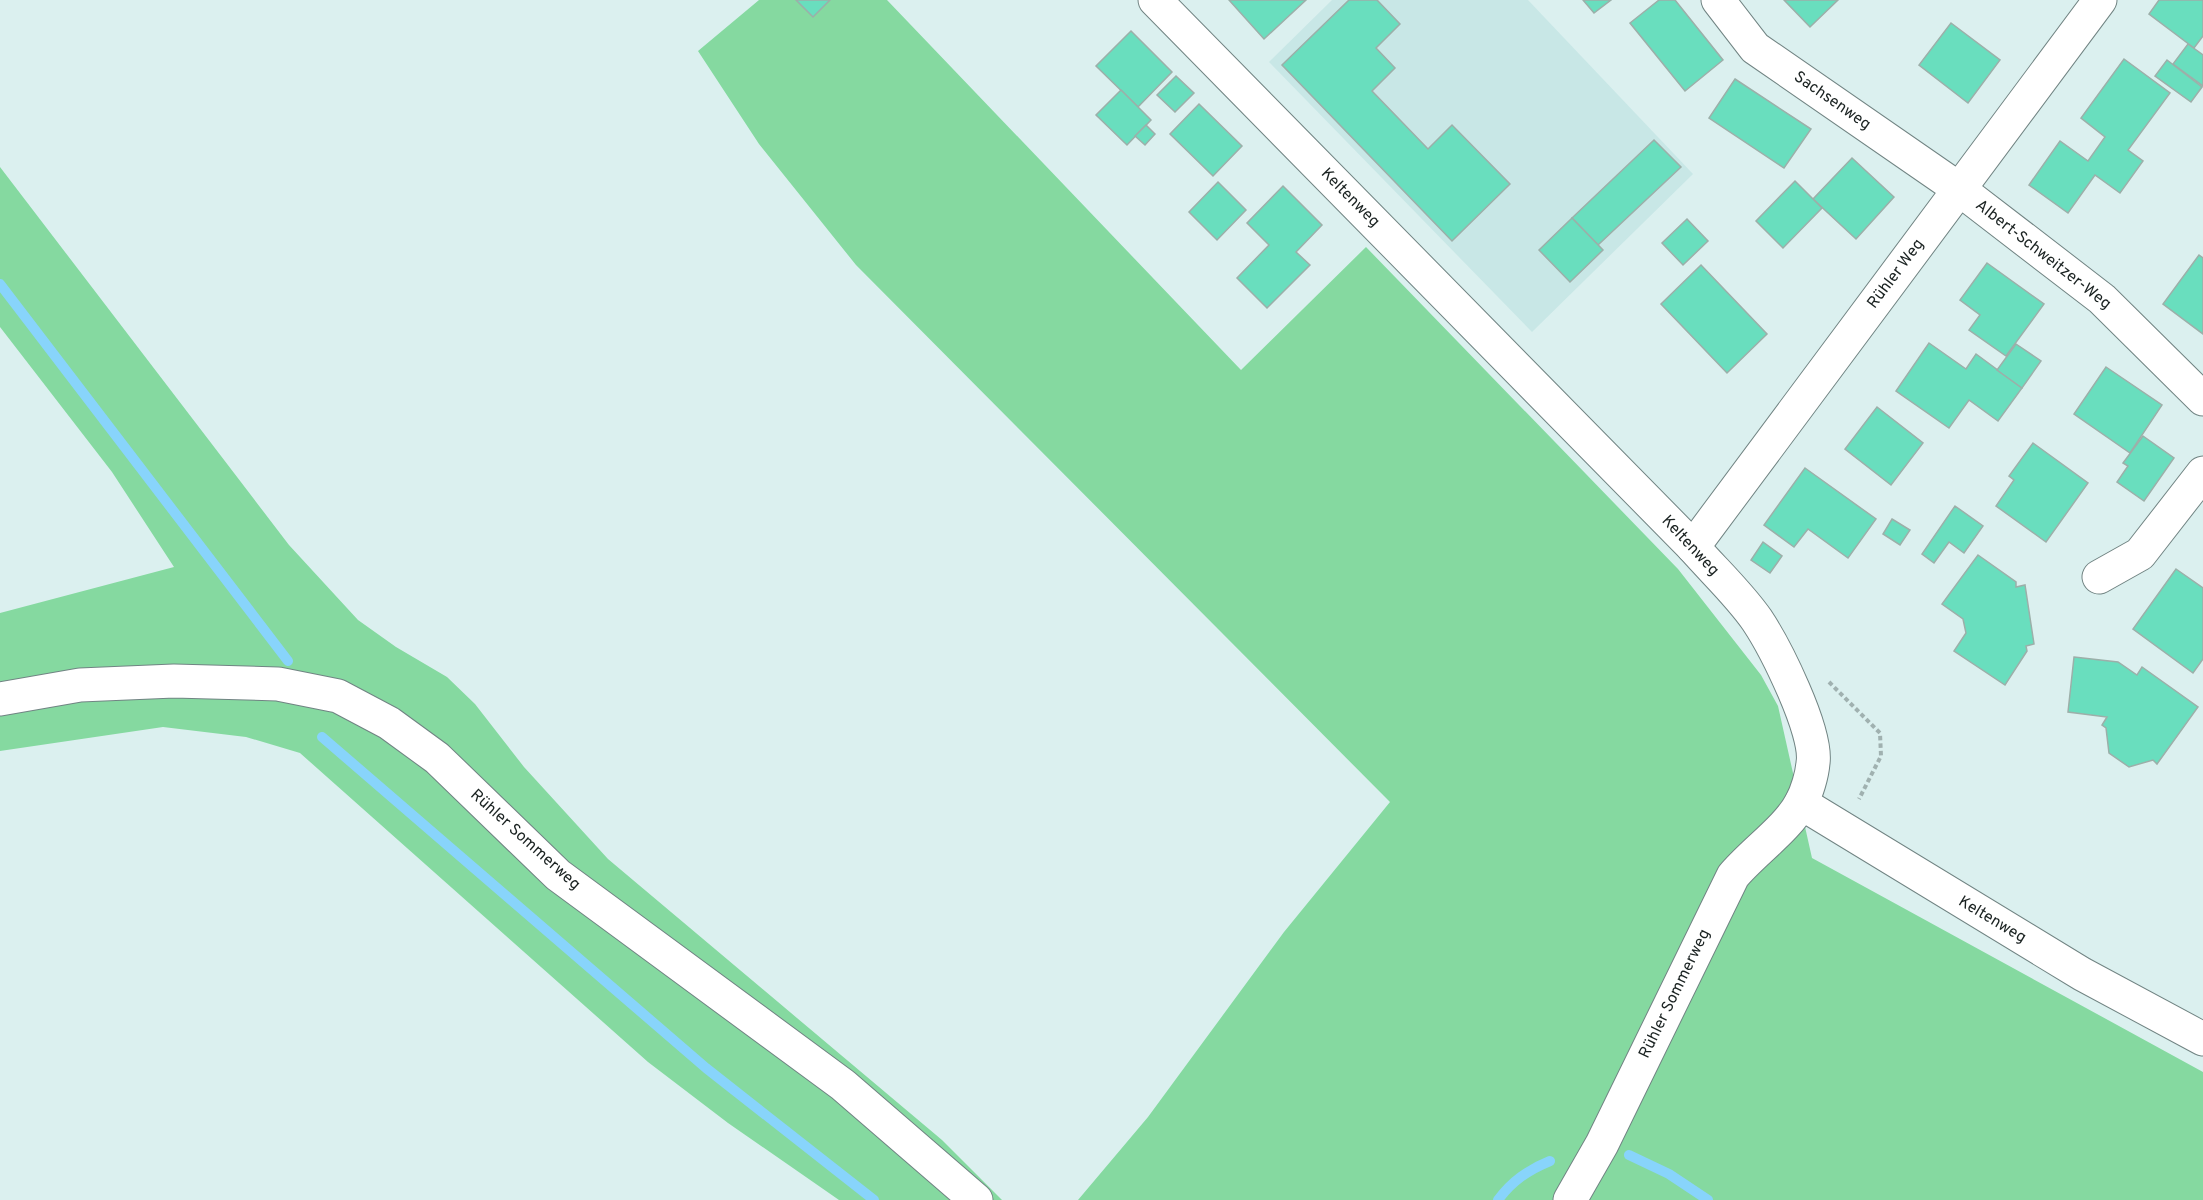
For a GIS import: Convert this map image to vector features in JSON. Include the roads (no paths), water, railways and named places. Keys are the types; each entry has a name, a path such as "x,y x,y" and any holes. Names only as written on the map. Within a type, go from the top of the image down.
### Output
{"street":[{"name":"Keltenweg","path":"1155,0 1693,548 1757,620 1794,691 1809,728 1814,762 1801,803 2082,974 2203,1039"},
{"name":"Sachsenweg","path":"1718,0 1755,48 1959,189"},
{"name":"Rühler Weg","path":"1693,548 2100,0"},
{"name":"Albert-Schweitzer-Weg","path":"1959,189 2102,299 2203,399"},
{"path":"2099,577 2140,554 2203,473"},
{"name":"Rühler Sommerweg","path":"0,699 80,685 174,681 278,684 338,696 389,723 436,758 558,875 843,1085 976,1200"},
{"name":"Rühler Sommerweg","path":"1570,1200 1602,1144 1733,876 1752,854 1778,832 1801,803"}],"waterway":[{"path":"0,284 288,661"},
{"path":"322,737 706,1068 874,1200"},
{"path":"1629,1155 1669,1174 1708,1200"},
{"path":"1498,1200 1521,1177 1550,1161"}]}
